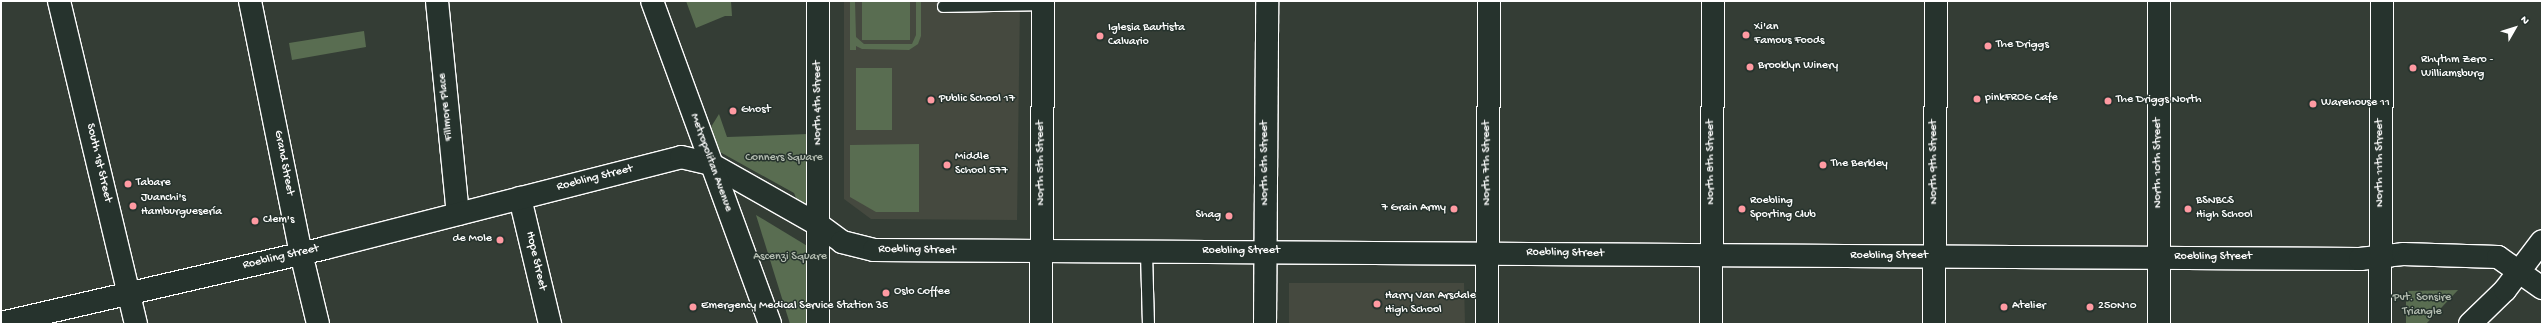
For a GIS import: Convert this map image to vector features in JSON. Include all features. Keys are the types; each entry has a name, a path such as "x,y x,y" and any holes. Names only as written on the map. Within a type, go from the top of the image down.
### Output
{"street":[{"name":"South 1st Street","path":"59,1 136,324"},
{"name":"Grand Street","path":"250,1 301,253 318,324"},
{"name":"Fillmore Place","path":"437,1 458,214"},
{"name":"Metropolitan Avenue","path":"652,1 770,324"},
{"name":"North 4th Street","path":"818,1 818,324"},
{"name":"North 6th Street","path":"1265,324 1267,1"},
{"name":"North 7th Street","path":"1487,324 1489,1"},
{"name":"North 8th Street","path":"1711,324 1713,1"},
{"name":"North 9th Street","path":"1934,324 1936,1"},
{"name":"North 10th Street","path":"2159,1 2159,324"},
{"name":"North 11th Street","path":"2380,324 2382,1"},
{"name":"North 5th Street","path":"1041,324 1043,2"},
{"name":"Roebling Street","path":"1,323 301,253 681,157 711,164 819,225 842,242 874,250 1042,253 1265,252 2360,259 2403,254 2498,257 2542,288"},
{"name":"Hope Street","path":"520,198 550,324"},
{"path":"2470,324 2505,290 2542,241"}],"lane":[{"path":"943,6 1001,2 1043,2"},
{"path":"1146,252 1148,324"}],"shaded area":[{"name":"Public School 17","path":"844,1 1020,1 1017,220 871,219 844,199"},
{"name":"Harry Van Arsdale High School","path":"1289,283 1464,283 1465,324 1289,324"}],"green space":[{"path":"686,1 731,1 732,16 725,16 696,28"},
{"path":"850,1 855,1 856,37 864,44 912,44 916,35 916,1 921,1 921,36 918,44 909,50 862,49 856,46 856,50 850,50"},
{"path":"862,1 910,1 910,40 862,40"},
{"path":"364,31 366,47 292,60 289,43"},
{"path":"856,68 892,68 892,130 856,130"},
{"name":"Conners Square","path":"719,114 727,137 808,134 807,204 796,198 794,193 720,152 711,127"},
{"path":"919,144 919,212 876,212 850,197 850,145"},
{"name":"Ascenzi Square","path":"756,215 809,247 806,324 790,324"},
{"name":"Pvt. Sonsire Triangle","path":"2458,290 2426,324 2406,324 2406,291"}],"place":[{"name":"Xi'an Famous Foods","path":"1746,35"},
{"name":"Iglesia Bautista Calvario","path":"1100,36"},
{"name":"The Driggs","path":"1988,46"},
{"name":"Brooklyn Winery","path":"1750,67"},
{"name":"Rhythm Zero - Williamsburg","path":"2413,68"},
{"name":"pinkFROG Cafe","path":"1977,99"},
{"name":"Public School 17","path":"931,100"},
{"name":"The Driggs North","path":"2108,101"},
{"name":"Warehouse 11","path":"2313,104"},
{"name":"Ghost","path":"733,111"},
{"name":"Middle School 577","path":"947,165"},
{"name":"The Berkley","path":"1823,165"},
{"name":"Tabare","path":"128,184"},
{"name":"Juanchi's Hamburguesería","path":"133,206"},
{"name":"7 Grain Army","path":"1454,209"},
{"name":"Roebling Sporting Club","path":"1742,209"},
{"name":"BSNBCS High School","path":"2188,209"},
{"name":"Shag","path":"1229,216"},
{"name":"Clem's","path":"255,221"},
{"name":"de Mole","path":"500,240"},
{"name":"Oslo Coffee","path":"886,293"},
{"name":"Harry Van Arsdale High School","path":"1377,304"},
{"name":"Emergency Medical Service Station 35","path":"693,307"},
{"name":"Atelier","path":"2004,307"},
{"name":"250N10","path":"2090,307"}]}
